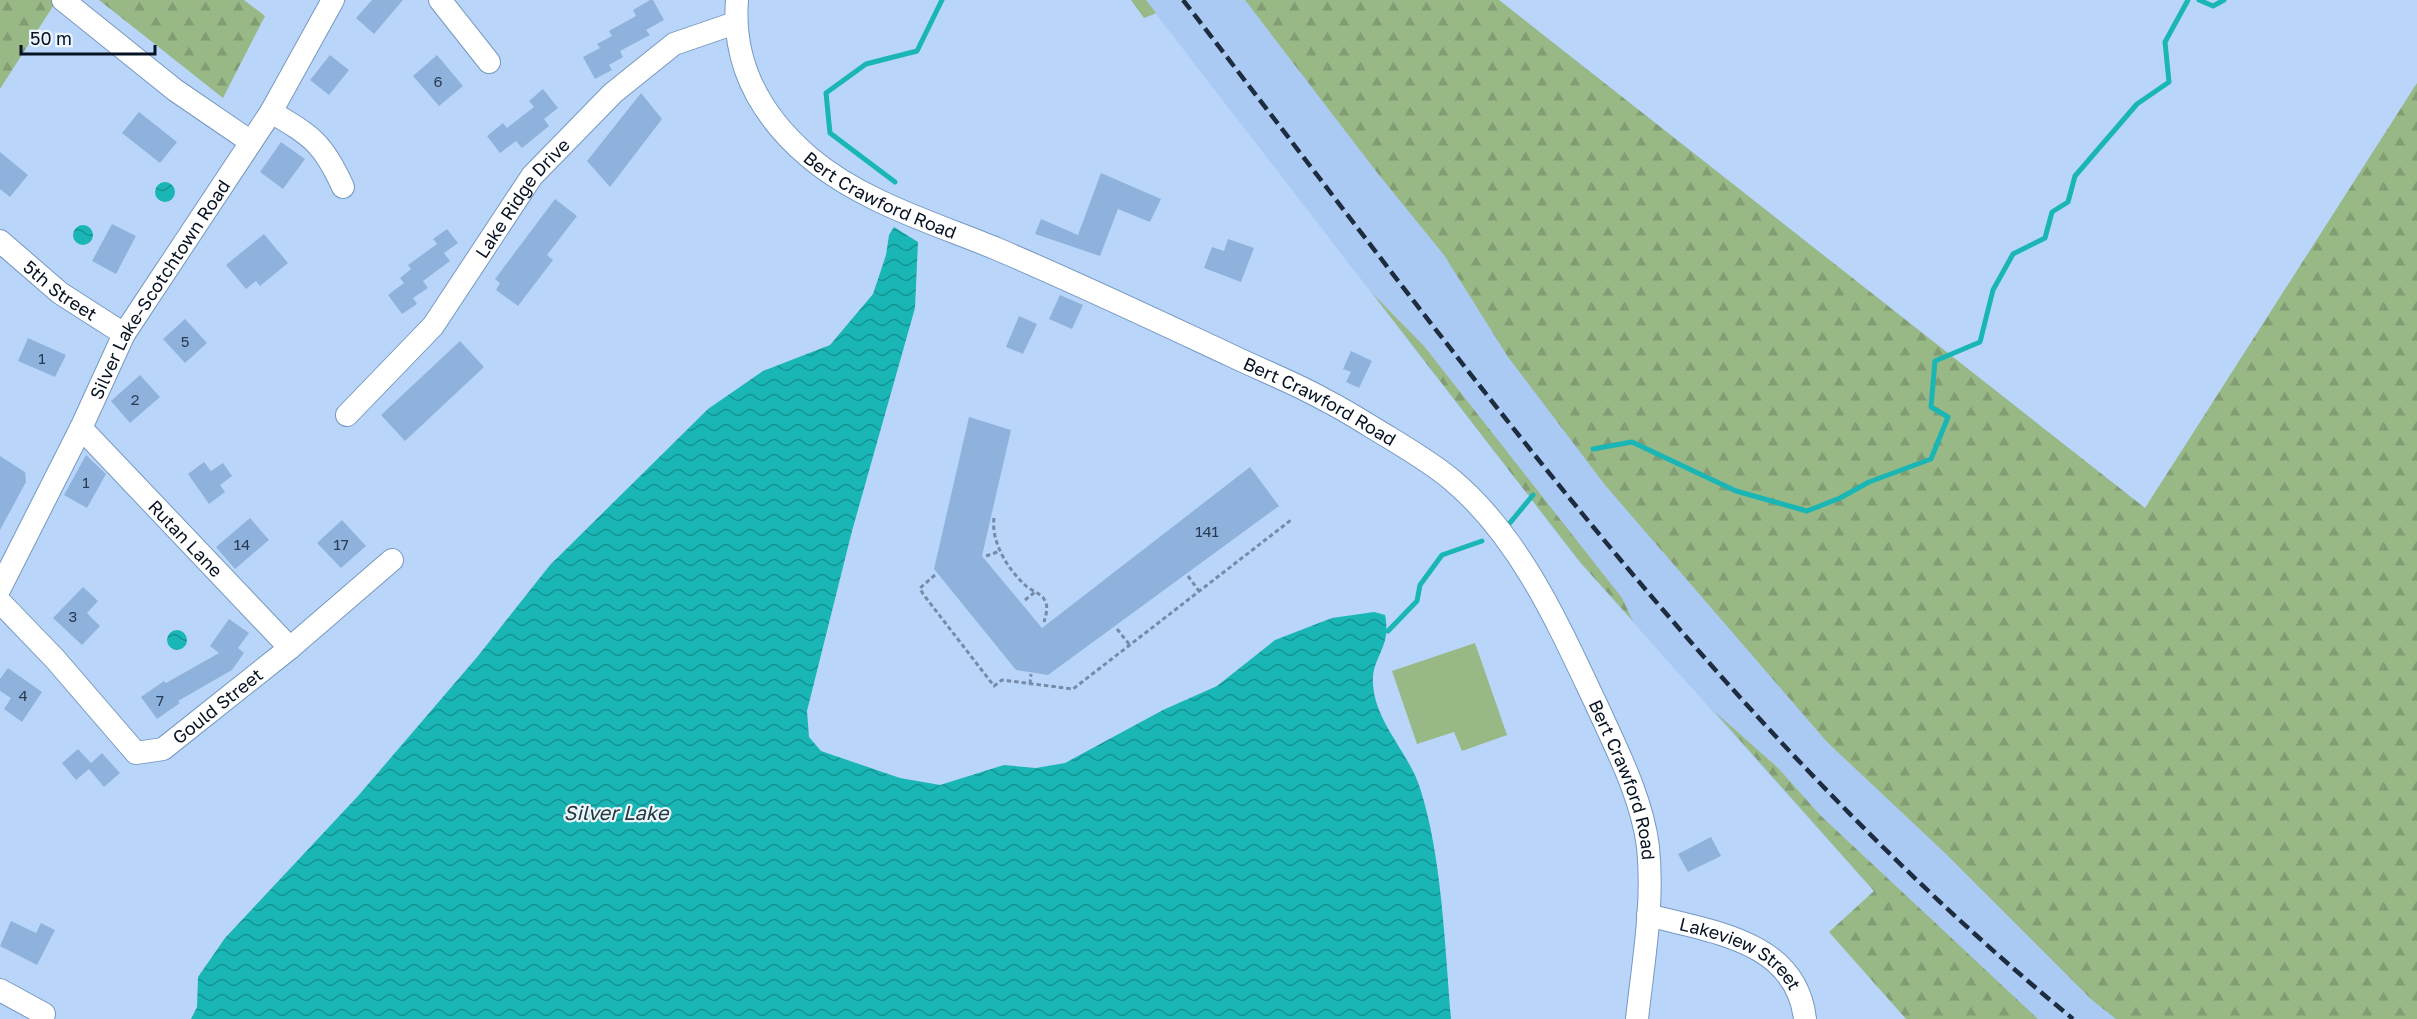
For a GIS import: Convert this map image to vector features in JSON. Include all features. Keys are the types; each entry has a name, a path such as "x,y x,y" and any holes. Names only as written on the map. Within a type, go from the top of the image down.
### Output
{"street":[{"path":"63,0 184,97 251,142"},
{"name":"Silver Lake-Scotchtown Road","path":"0,588 8,549 81,428 124,334 271,112 333,0"},
{"path":"440,0 489,62"},
{"name":"Bert Crawford Road","path":"738,0 735,23 745,70 762,105 788,137 835,177 868,195 1019,259 1324,399 1421,457 1453,480 1493,521 1532,577 1558,625 1619,753 1641,813 1648,848 1648,915 1637,1019"},
{"name":"Lake Ridge Drive","path":"347,415 433,326 532,176 613,93 674,44 735,23"},
{"path":"271,112 308,134 323,148 343,187"},
{"name":"5th Street","path":"0,241 60,293 124,334"},
{"name":"Rutan Lane","path":"81,428 290,648"},
{"name":"Gould Street","path":"0,602 55,659 136,753 163,749 290,648 392,560"},
{"name":"Lakeview Street","path":"1648,915 1739,940 1761,950 1779,963 1794,982 1803,1004 1805,1019"},
{"path":"0,990 44,1014"}],"path":[{"path":"994,518 992,532 1009,568 1043,598 1047,607 1044,622"},
{"path":"935,575 920,588 923,594 994,686 1002,680 1073,689 1291,520"},
{"path":"986,556 1000,551"},
{"path":"1188,576 1199,591"},
{"path":"1024,600 1035,592"},
{"path":"1117,629 1130,645"},
{"path":"1030,684 1032,674"}],"shaded area":[{"path":"1131,0 1499,0 2417,722 2417,1019 1988,1019 1580,563 1156,14 1144,18"}],"green space":[{"path":"0,0 57,0 0,89"},
{"path":"99,0 244,0 265,16 223,98"},
{"path":"1131,0 1146,0 1156,13 1144,18"},
{"path":"1245,0 1499,0 2145,508 2417,83 2417,1019 2116,1019 2092,1000 1945,853 1827,742 1605,485 1508,357 1444,255 1379,175"},
{"path":"1372,293 1424,346 1622,598 1633,621 1580,562"},
{"path":"1475,643 1507,735 1462,751 1454,732 1417,744 1392,671"},
{"path":"1714,711 1777,767 1820,815 2038,1019 1906,1019 1829,932 1874,891"}],"water":[{"path":"161,182 169,182 175,188 175,196 169,202 161,202 155,196 155,188"},
{"path":"79,225 87,225 93,231 93,239 87,245 79,245 73,239 73,231"},
{"name":"Silver Lake","path":"894,227 918,242 915,308 852,531 807,711 809,737 821,751 900,778 940,785 1004,765 1036,768 1065,763 1163,710 1217,686 1275,640 1332,618 1374,612 1385,615 1386,636 1373,674 1375,698 1386,724 1415,775 1427,815 1438,872 1451,1019 191,1019 197,1007 198,977 225,938 358,796 478,656 550,565 708,409 763,371 830,345 873,294 886,255 889,235"},
{"path":"173,630 181,630 187,636 187,644 181,650 173,650 167,644 167,636"}],"building":[{"path":"372,0 403,0 374,34 356,18"},
{"path":"653,0 664,20 646,30 650,35 620,51 623,57 609,65 612,70 595,79 583,57 600,48 597,44 612,36 609,31 636,16 633,10"},
{"path":"330,55 349,70 329,95 310,80"},
{"path":"437,55 463,86 439,106 413,76"},
{"path":"543,89 558,108 544,119 549,126 522,148 516,141 500,153 487,136 503,123 507,128 534,107 529,101"},
{"path":"641,93 662,119 610,187 587,161"},
{"path":"139,112 177,142 160,163 122,133"},
{"path":"281,142 305,159 283,189 260,172"},
{"path":"0,152 28,175 10,197 0,189"},
{"path":"1101,173 1161,199 1150,222 1118,209 1100,256 1035,234 1041,219 1078,235"},
{"path":"555,199 577,216 547,255 553,260 518,306 496,290 500,283 495,279"},
{"path":"112,224 136,236 116,274 92,261"},
{"path":"447,229 458,243 444,253 450,261 423,281 428,288 413,298 417,304 402,314 388,295 404,283 400,278 411,269 408,265 437,244 433,239"},
{"path":"264,234 288,263 260,286 256,281 246,289 226,265"},
{"path":"1228,239 1254,248 1241,282 1204,268 1212,247 1224,251"},
{"path":"1060,295 1083,305 1072,329 1049,319"},
{"path":"1019,316 1037,324 1023,354 1006,347"},
{"path":"185,319 207,343 185,363 163,339"},
{"path":"28,338 66,355 55,377 18,361"},
{"path":"460,341 484,367 405,441 381,415"},
{"path":"1351,351 1372,361 1359,388 1346,382 1351,372 1343,369"},
{"path":"140,375 160,397 130,423 111,401"},
{"path":"969,417 1011,430 982,556 1042,628 1250,467 1279,506 1048,675 1016,670 934,569"},
{"path":"86,455 106,474 87,508 64,495"},
{"path":"0,456 25,472 26,482 0,530"},
{"path":"204,462 211,471 223,463 232,476 220,485 225,492 209,504 188,474"},
{"path":"250,518 269,540 235,569 216,547"},
{"path":"342,520 366,546 341,568 317,543"},
{"path":"83,587 98,601 87,613 100,626 82,645 53,618"},
{"path":"229,619 249,633 238,648 244,653 232,670 178,701 180,703 157,719 141,697 164,681 166,683 219,653 210,646"},
{"path":"8,668 42,692 22,722 4,709 11,698 0,691 0,679"},
{"path":"78,749 91,763 102,753 120,773 104,787 89,769 76,780 62,763"},
{"path":"1711,837 1721,856 1688,872 1678,854"},
{"path":"11,921 36,933 41,923 55,930 37,965 0,946"}],"waterway":[{"path":"895,182 830,133 826,93 866,64 917,51 942,0"},
{"path":"1593,449 1632,442 1736,491 1807,511 1840,498 1869,482 1931,459 1948,417 1931,407 1935,361 1980,342 1993,290 2013,254 2045,238 2052,212 2068,202 2075,176 2137,104 2169,82 2165,42 2188,0"},
{"path":"2199,0 2213,6 2224,0"},
{"path":"1509,524 1533,495"},
{"path":"1388,631 1417,601 1420,585 1442,555 1482,541"}],"railway":[{"path":"1183,0 1493,403 1600,535 1710,664 1825,788 1945,907 2073,1019"}]}
